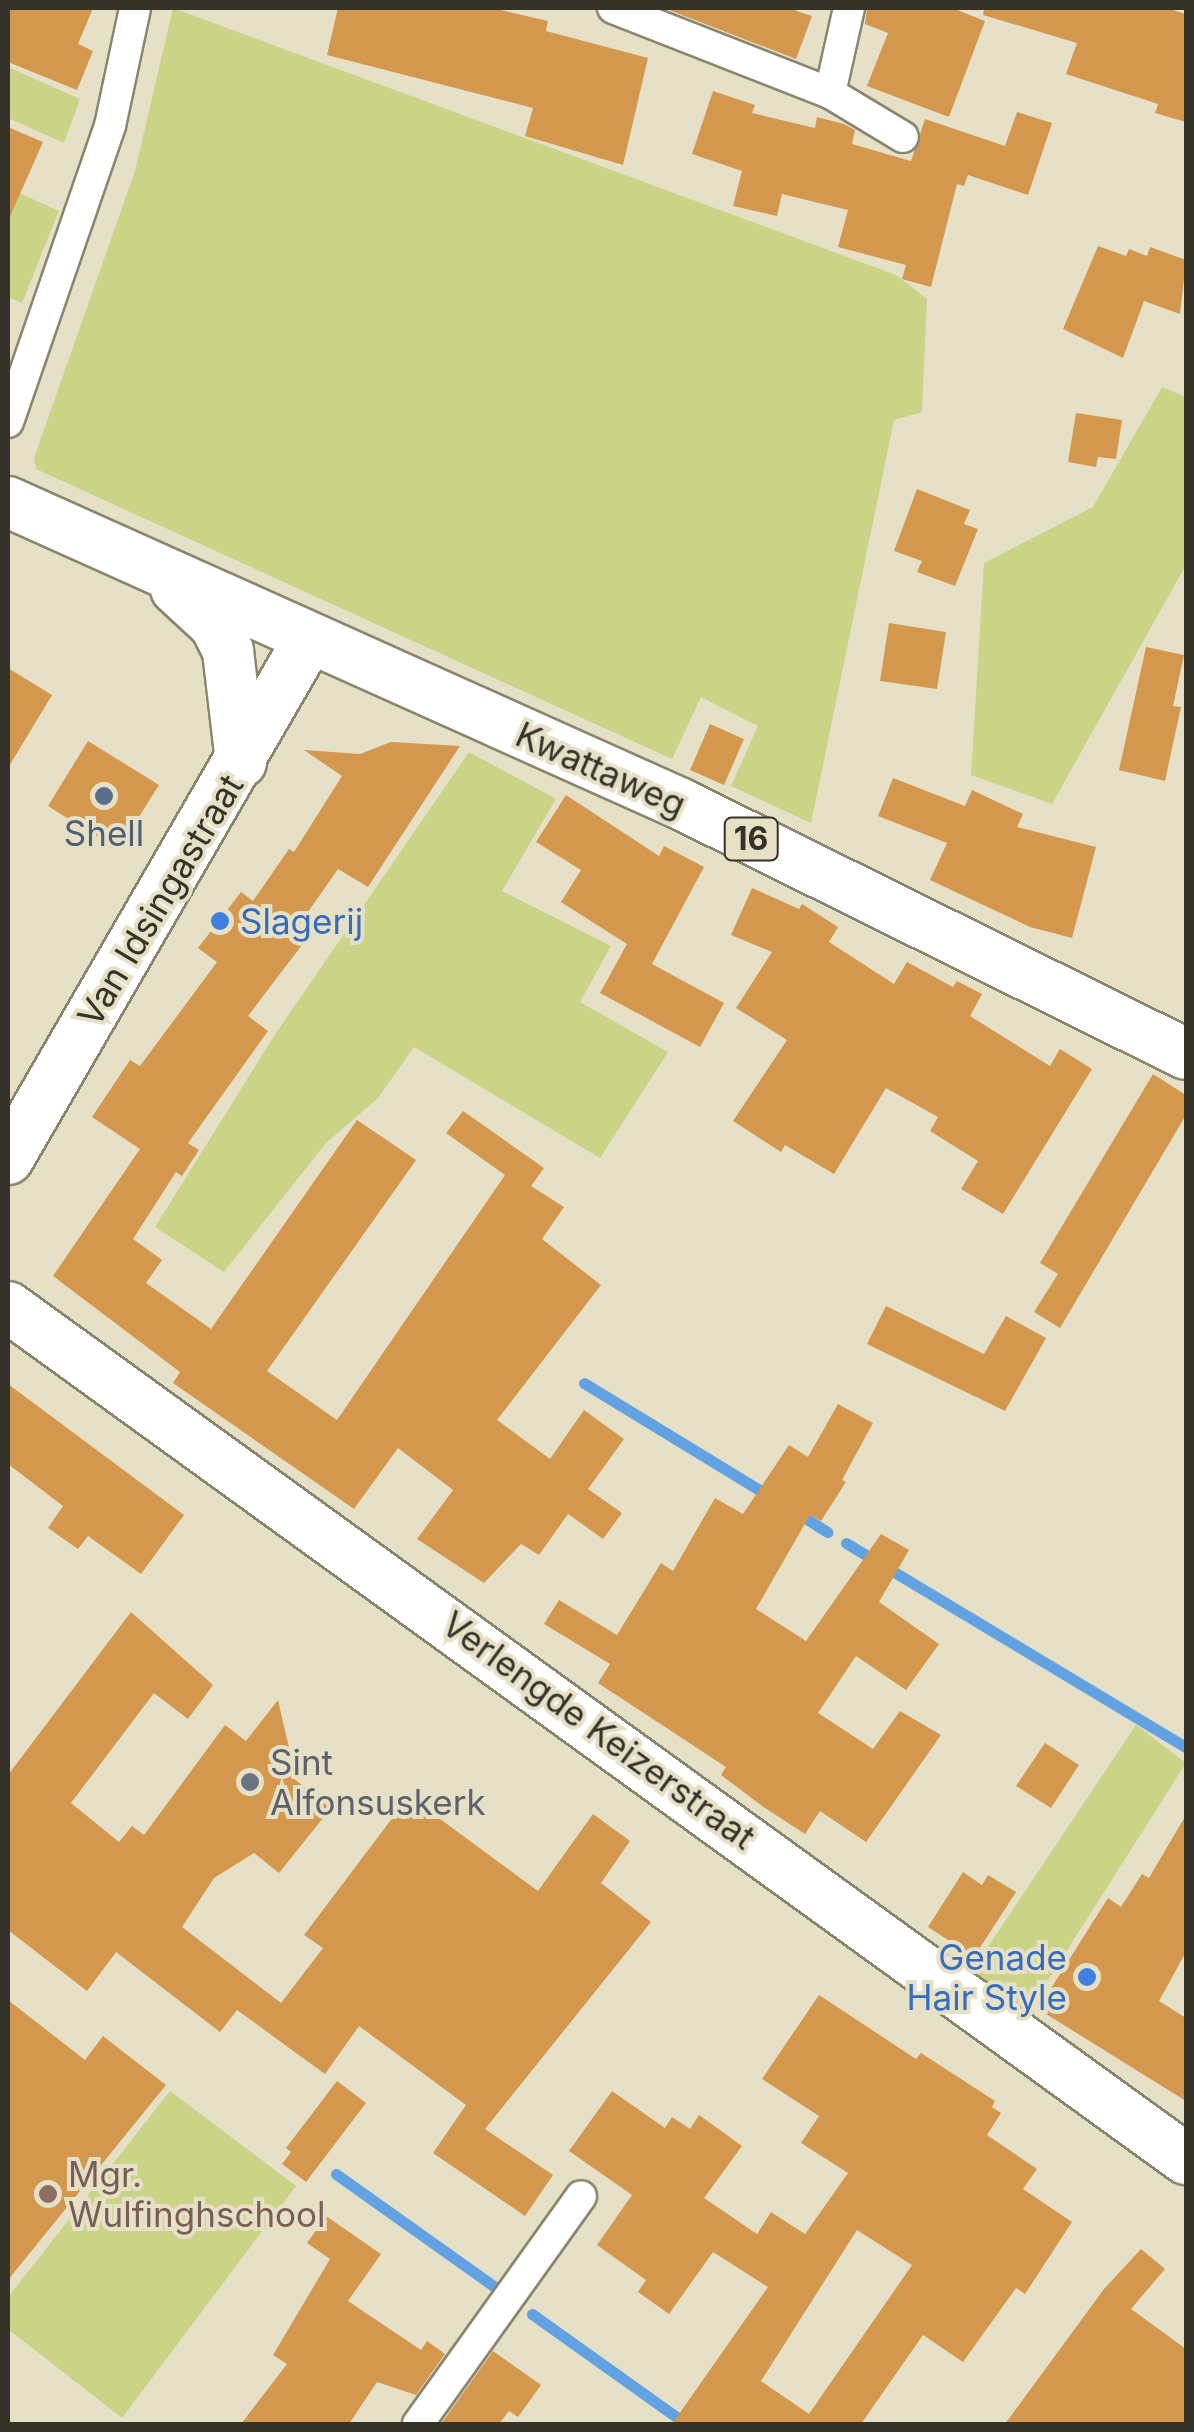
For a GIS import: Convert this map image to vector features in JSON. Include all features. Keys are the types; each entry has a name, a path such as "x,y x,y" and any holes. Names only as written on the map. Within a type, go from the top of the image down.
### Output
{"main road":[{"name":"Kwattaweg","path":"8,502 680,804 1186,1054"},
{"path":"147,565 202,611 222,638 235,685 241,762"},
{"name":"Van Idsingastraat","path":"8,1158 309,639"},
{"name":"Verlengde Keizerstraat","path":"8,1306 1186,2158"}],"street":[{"path":"8,422 110,126 135,8"},
{"path":"614,8 830,93 904,137"},
{"path":"830,93 849,8"},
{"path":"418,2424 581,2196"}],"green space":[{"path":"173,8 896,275 927,299 922,412 894,420 811,823 731,786 758,726 701,697 672,759 36,469 34,458 135,171"},
{"path":"8,67 80,99 64,143 8,118"},
{"path":"8,188 59,211 22,303 8,297"},
{"path":"1162,387 1186,397 1186,565 1052,804 971,775 984,563 1093,507"},
{"path":"469,752 556,799 502,891 611,946 580,1002 668,1052 600,1158 414,1047 378,1098 326,1143 224,1272 155,1227 274,1036"},
{"path":"1136,1725 1186,1763 1026,2015 971,1972"},
{"path":"170,2091 296,2186 122,2418 8,2329 8,2297"}],"building":[{"path":"8,8 93,8 78,44 93,51 77,90 8,62"},
{"path":"338,8 492,8 548,21 546,31 648,58 623,165 525,136 533,108 327,55"},
{"path":"664,8 788,8 812,16 796,59"},
{"path":"867,8 952,8 985,21 949,117 867,86 888,33 865,24"},
{"path":"984,8 1166,8 1186,14 1186,122 1155,113 1158,104 1066,74 1077,43 983,15"},
{"path":"713,91 755,105 752,113 815,128 817,117 844,124 855,130 852,144 911,161 925,119 1005,146 1017,112 1052,123 1028,195 968,175 964,186 957,184 931,287 902,279 906,265 838,247 848,210 782,194 777,216 733,206 742,171 692,154"},
{"path":"8,127 43,142 8,221"},
{"path":"1098,246 1126,256 1129,249 1147,256 1150,247 1186,260 1180,314 1144,301 1123,358 1063,329"},
{"path":"1076,413 1122,420 1116,459 1098,457 1096,467 1068,462"},
{"path":"917,489 970,510 964,524 978,529 955,586 917,572 922,561 894,551"},
{"path":"889,623 946,632 937,689 880,681"},
{"path":"1146,647 1184,655 1173,706 1181,707 1165,781 1119,770"},
{"path":"8,668 52,695 8,768"},
{"path":"710,724 744,739 724,785 690,770"},
{"name":"Shell","path":"88,741 159,785 118,850 48,806"},
{"path":"391,742 460,746 368,887 338,869 294,932 305,941 248,1016 268,1031 188,1143 199,1150 182,1176 176,1172 133,1239 162,1260 146,1283 211,1329 357,1120 416,1160 267,1371 337,1420 505,1175 446,1133 463,1111 544,1168 531,1186 564,1207 542,1239 601,1285 497,1420 550,1459 584,1410 624,1439 588,1489 622,1513 603,1539 568,1514 539,1555 521,1544 484,1583 417,1539 453,1490 398,1448 354,1509 173,1383 180,1372 53,1276 140,1149 92,1117 130,1060 140,1066 217,962 198,948 241,892 253,901 289,849 294,852 342,776 304,750 360,754"},
{"path":"893,778 965,806 972,790 1023,814 1017,827 1096,847 1072,938 1030,927 930,880 947,843 878,816"},
{"path":"566,795 659,856 664,846 704,867 652,964 724,1003 700,1047 600,993 627,944 561,902 581,870 536,842"},
{"path":"752,888 799,909 802,904 838,927 829,942 894,984 907,962 953,987 957,981 982,994 970,1016 1050,1066 1060,1049 1092,1069 1003,1214 961,1189 978,1161 930,1131 938,1117 886,1088 834,1174 785,1145 781,1152 733,1121 787,1040 736,1008 772,952 731,935"},
{"path":"1153,1074 1186,1095 1186,1115 1060,1328 1034,1312 1058,1274 1040,1263"},
{"path":"886,1306 984,1354 1006,1316 1046,1338 1005,1411 867,1344"},
{"path":"8,1384 184,1515 141,1574 88,1536 78,1549 48,1528 63,1506 8,1464"},
{"path":"838,1404 873,1423 842,1480 846,1482 821,1521 810,1515 756,1609 806,1641 881,1534 909,1550 879,1602 939,1644 906,1690 856,1656 818,1713 873,1749 900,1711 941,1735 866,1842 820,1811 805,1834 762,1806 721,1775 726,1767 598,1683 610,1664 544,1624 559,1600 617,1635 661,1563 673,1571 715,1498 743,1514 789,1445 808,1457"},
{"path":"131,1612 213,1685 188,1719 154,1693 71,1803 119,1842 132,1826 144,1835 225,1725 246,1741 278,1700 293,1765 274,1763 331,1808 279,1873 254,1853 214,1878 182,1927 281,2003 323,1948 304,1935 409,1796 538,1891 593,1814 630,1841 601,1883 651,1922 485,2129 553,2175 525,2216 433,2153 466,2105 359,2026 325,2074 237,2010 220,2032 116,1952 87,1991 8,1930 8,1775"},
{"path":"1045,1743 1079,1765 1051,1808 1016,1786"},
{"path":"1186,1815 1186,1952 1159,2001 1186,2018 1186,2101 1038,2009 1108,1898 1121,1907 1142,1874 1149,1878"},
{"path":"963,1872 982,1885 988,1875 1016,1892 974,1957 928,1927"},
{"path":"819,1995 916,2059 921,2053 995,2101 992,2107 1001,2113 987,2135 1037,2169 1023,2189 1072,2222 1025,2294 1016,2288 963,2362 923,2335 861,2424 672,2424 768,2287 713,2252 669,2314 638,2292 646,2280 597,2245 632,2195 569,2151 612,2091 665,2128 672,2117 690,2129 699,2115 742,2146 704,2198 757,2234 771,2212 805,2234 848,2173 801,2143 819,2116 762,2079","holes":["857,2230 912,2265 809,2414 761,2381"]},
{"name":"Mgr. Wulfinghschool","path":"8,2000 85,2060 103,2036 166,2085 8,2280"},
{"path":"337,2081 366,2103 306,2182 282,2164 291,2152 286,2148"},
{"path":"326,2216 381,2254 348,2301 421,2350 427,2341 445,2354 416,2395 377,2382 349,2424 241,2424 287,2364 273,2355 330,2259 307,2243"},
{"path":"1141,2249 1165,2269 1131,2309 1186,2349 1186,2424 1005,2424 1104,2289"},
{"path":"493,2351 541,2385 518,2417 509,2411 499,2424 441,2424"}],"waterway":[{"path":"584,1383 769,1496"},
{"path":"797,1513 828,1532"},
{"path":"846,1543 1186,1747"},
{"path":"336,2174 495,2287"},
{"path":"532,2314 686,2424"}],"place":[{"name":"Shell","path":"104,796"},
{"name":"Slagerij","path":"220,921"},
{"name":"Sint Alfonsuskerk","path":"250,1782"},
{"name":"Genade Hair Style","path":"1087,1977"},
{"name":"Mgr. Wulfinghschool","path":"48,2194"}]}
